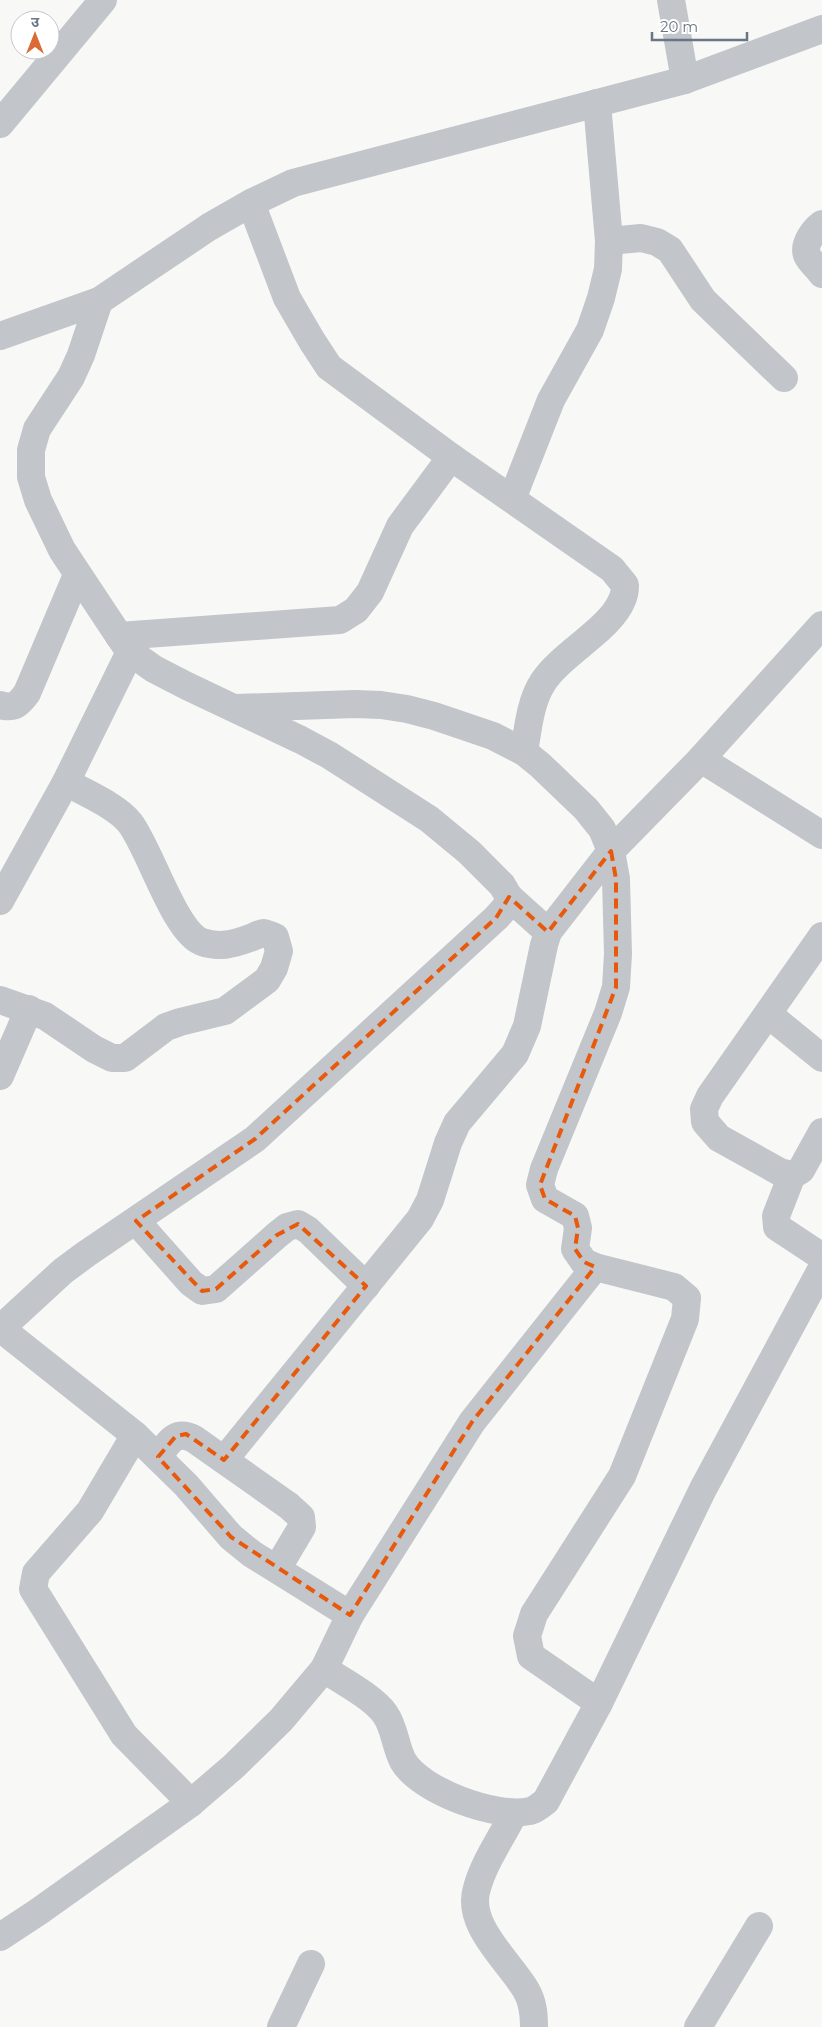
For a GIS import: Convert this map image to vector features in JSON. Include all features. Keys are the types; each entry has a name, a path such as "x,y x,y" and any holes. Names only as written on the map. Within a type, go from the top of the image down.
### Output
{"street":[{"path":"0,124 103,0"},
{"path":"671,0 685,80"},
{"path":"0,336 99,301 209,227 251,203 293,183 685,80 822,29"},
{"path":"512,499 550,400 590,330 601,298 608,268 608,241 597,103"},
{"path":"251,203 280,283 321,356 330,367 451,456 612,569 625,585 623,600 613,616 555,668 543,682 534,700 524,752"},
{"path":"822,224 811,236 806,248 807,255 822,274"},
{"path":"608,241 641,238 658,242 670,250 702,300 784,378"},
{"path":"99,301 89,334 71,377 37,429 31,450 31,477 38,500 62,550 125,644 154,669 330,755 429,819 475,858 502,885 509,897 548,932"},
{"path":"125,644 340,620 356,610 370,592 400,526 451,456"},
{"path":"0,705 9,707 20,704 27,693 77,575"},
{"path":"224,1460 420,1219 430,1200 448,1143 457,1123 514,1054 527,1026 548,932 611,852 701,759 822,626"},
{"path":"0,901 10,862 66,782 125,644"},
{"path":"232,708 330,704 381,705 434,716 493,736 524,752 586,809 602,829 611,852 616,879 618,954 616,987 608,1013 544,1169 540,1185 545,1199 575,1216 578,1228 576,1249 584,1262 595,1267 674,1286 687,1298 685,1319 622,1476 534,1614 527,1636 531,1656 599,1703"},
{"path":"701,759 822,835"},
{"path":"0,1000 29,1009 54,1021 94,1050 112,1058 125,1058 166,1027 225,1012 267,980 274,968 279,951 275,937 264,933 230,946 215,946 192,937 182,925 146,849 130,823 120,813 66,782"},
{"path":"350,1615 252,1554 231,1537 186,1484 135,1435 0,1328 63,1271 255,1139 496,918 506,907 509,897"},
{"path":"792,1175 780,1172 719,1138 705,1122 704,1109 710,1096 822,936"},
{"path":"0,1076 29,1009"},
{"path":"768,1014 822,1058"},
{"path":"822,1132 801,1170 792,1175 776,1216 777,1227 822,1256 822,1259"},
{"path":"136,1220 191,1283 202,1291 216,1289 287,1227 298,1224 308,1230 366,1286"},
{"path":"0,1937 191,1803 234,1766 280,1720 324,1669 350,1615 472,1422 595,1267"},
{"path":"324,1669 372,1702 385,1714 403,1761 416,1776 436,1790 482,1807 514,1813 531,1811 546,1801 599,1703 702,1489 822,1268"},
{"path":"158,1457 167,1444 176,1436 186,1434 289,1506 301,1517 302,1527 277,1569"},
{"path":"135,1435 90,1511 36,1573 33,1589 124,1735 191,1803"},
{"path":"514,1813 476,1889 475,1908 480,1925 527,1991 534,2012 534,2027"},
{"path":"698,2027 759,1926"},
{"path":"282,2027 311,1964"}],"highlighted area":[{"path":"611,851 616,879 616,987 540,1185 545,1199 575,1216 578,1228 575,1249 584,1262 595,1267 472,1422 350,1615 231,1537 158,1457 176,1436 186,1434 224,1460 366,1286 298,1224 277,1235 216,1289 202,1291 136,1221 255,1139 496,918 509,897 548,932"}]}
